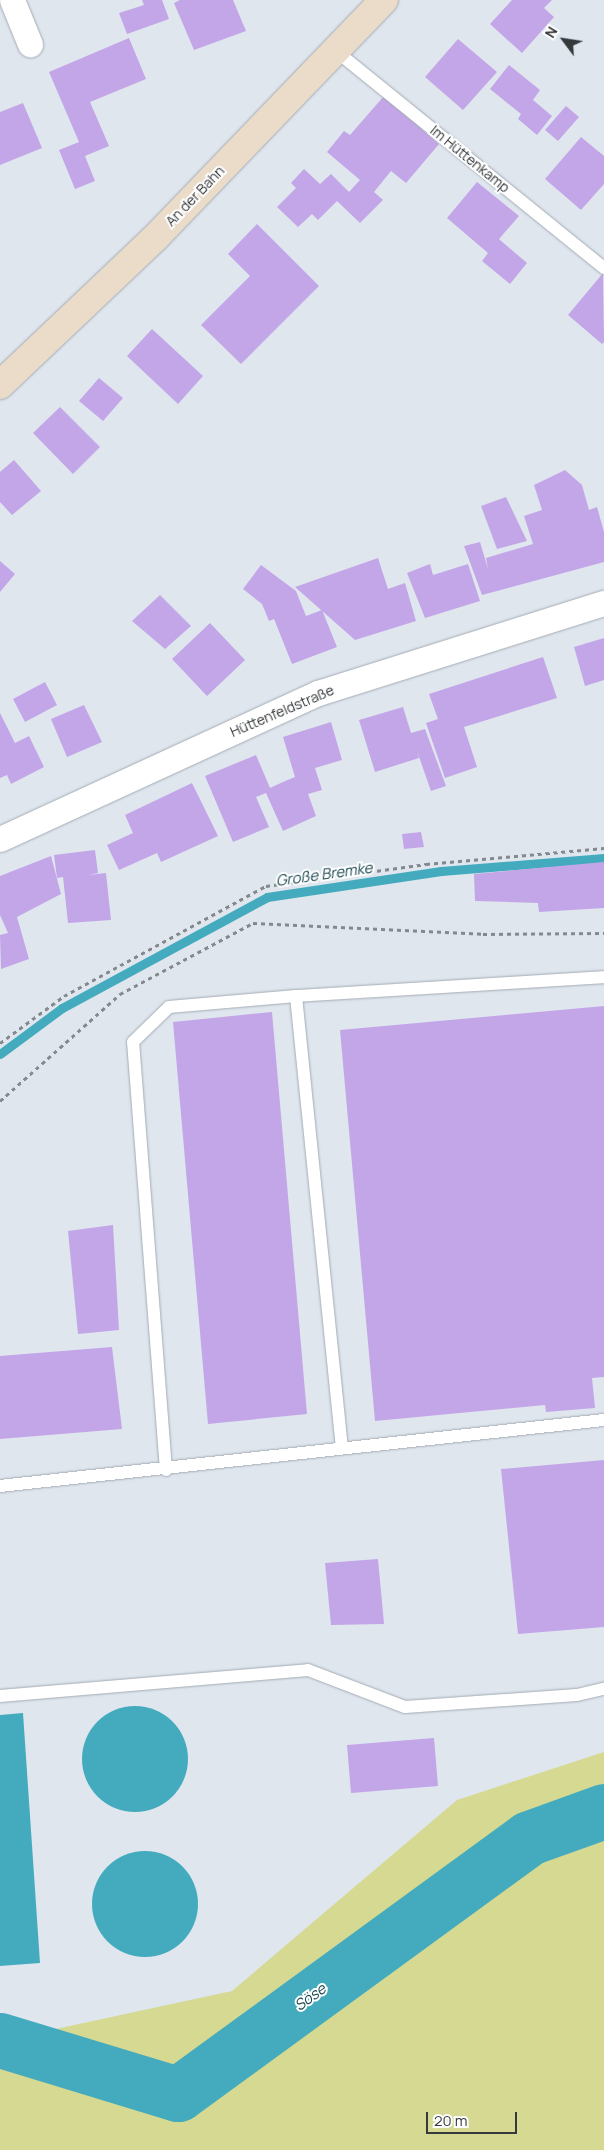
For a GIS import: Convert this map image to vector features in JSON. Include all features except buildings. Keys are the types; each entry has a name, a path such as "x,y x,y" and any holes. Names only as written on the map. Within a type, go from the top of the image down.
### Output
{"street":[{"path":"12,0 30,44"},
{"name":"An der Bahn","path":"0,385 154,238 384,0"},
{"name":"Hüttenfeldstraße","path":"0,840 318,693 604,602"}],"lane":[{"name":"Im Hüttenkamp","path":"336,51 604,268"},
{"path":"166,1470 133,1042 169,1007 296,996 604,977"},
{"path":"296,996 342,1446"},
{"path":"0,1486 166,1470 342,1446 604,1420"},
{"path":"0,1696 308,1670 405,1708 577,1695 604,1689"}],"path":[{"path":"0,1043 64,996 266,886 426,864 604,848"},
{"path":"0,1100 120,994 253,923 483,934 604,933"}],"green space":[{"path":"604,1752 604,2150 0,2150 0,2041 232,1991 457,1800"}],"water":[{"path":"135,1706 155,1710 173,1721 184,1739 188,1759 184,1779 173,1797 155,1808 135,1812 115,1808 97,1797 86,1779 82,1759 86,1739 97,1721 115,1710"},
{"path":"23,1713 40,1963 0,1966 0,1715"},
{"path":"145,1851 165,1855 183,1866 194,1884 198,1904 194,1924 183,1942 165,1953 145,1957 125,1953 107,1942 96,1924 92,1904 96,1884 107,1866 125,1855"}],"waterway":[{"name":"Große Bremke","path":"0,1054 62,1008 267,897 441,871 604,858"},
{"name":"Söse","path":"0,2040 178,2094 529,1838 604,1811"}]}
